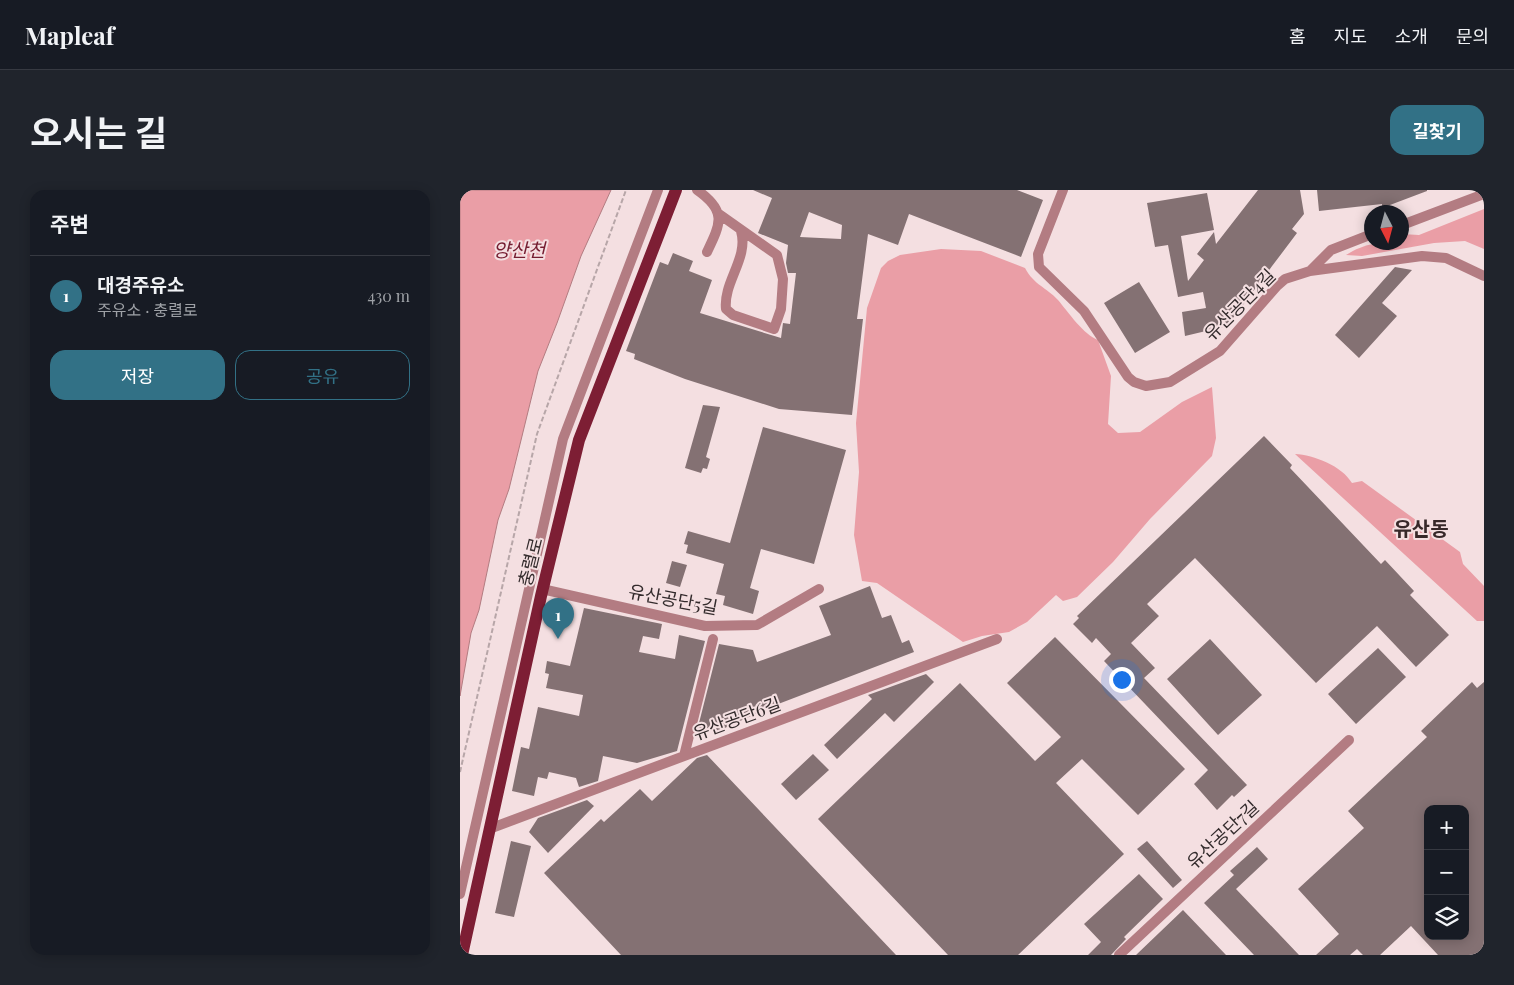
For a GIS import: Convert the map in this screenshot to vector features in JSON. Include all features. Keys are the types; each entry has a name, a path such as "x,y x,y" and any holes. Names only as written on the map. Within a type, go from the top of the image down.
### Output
{"main road":[{"name":"충렬로","path":"462,955 542,589 580,440 676,190"}],"street":[{"path":"460,894 563,439 658,190"},
{"path":"697,190 708,198 719,214 777,255 783,279 781,309 774,328 733,316 726,309 725,299 743,247 741,231"},
{"name":"유산공단4길","path":"1063,190 1038,254 1039,267 1084,310 1128,377 1146,386 1170,382 1220,351 1277,286 1285,280 1310,271 1422,256 1446,258 1484,276"},
{"path":"1409,222 1484,194"},
{"path":"707,252 718,230 719,214"},
{"path":"1310,271 1331,250 1364,237"},
{"name":"유산공단5길","path":"542,589 705,626 756,625 819,589"},
{"path":"684,756 713,639"},
{"name":"유산공단6길","path":"489,828 997,639"},
{"name":"유산공단7길","path":"1119,955 1349,740"}],"path":[{"path":"460,772 537,434 626,190"}],"green space":[{"path":"1484,209 1484,249 1465,241 1434,243 1409,248 1409,234 1419,235"},
{"path":"1364,247 1364,250 1395,250 1362,256 1346,255"},
{"path":"941,249 981,251 1025,268 1032,278 1058,300 1087,333 1098,340 1111,376 1108,424 1118,433 1140,432 1182,402 1212,387 1216,438 1212,456 1150,519 1113,562 1077,597 1063,601 1056,595 1027,622 1009,632 982,636 963,642 877,583 862,581 854,535 859,472 856,423 867,308 881,268 888,261 900,255"},
{"path":"1295,454 1319,459 1335,467 1342,471 1352,483 1362,481 1460,552 1463,564 1484,586 1484,621 1477,621"}],"water":[{"name":"양산천","path":"460,190 611,190 581,256 538,371 509,489 498,520 479,610 471,633 460,696"}],"building":[{"path":"753,190 1017,190 1043,200 1021,257 909,214 898,245 868,234 857,319 863,319 852,415 779,409 685,379 634,359 635,354 626,351 660,262 668,265 673,253 693,261 689,271 712,280 700,313 781,338 783,323 790,324 796,273 788,273 786,263 788,245 758,233 772,198","holes":["809,212 842,225 841,239 800,237"]},
{"path":"1258,190 1300,190 1304,214 1292,229 1297,233 1227,326 1185,336 1182,312 1206,308 1203,292 1178,297 1168,245 1155,247 1147,203 1207,193 1214,230 1181,236 1188,281 1204,260 1197,254 1214,232 1216,244"},
{"path":"1317,190 1427,190 1390,205 1364,205 1319,211"},
{"path":"1395,267 1412,270 1382,303 1397,316 1359,358 1335,335"},
{"path":"1139,282 1170,332 1135,353 1104,303"},
{"path":"703,405 720,407 706,457 710,459 707,469 703,468 701,473 685,468"},
{"path":"763,427 846,450 814,564 761,549 750,588 759,591 753,614 723,605 725,596 716,594 724,564 686,553 688,545 684,544 688,531 730,543"},
{"path":"1264,436 1292,465 1290,468 1381,564 1385,560 1414,591 1410,595 1449,635 1416,667 1377,626 1316,683 1195,558 1147,604 1159,616 1131,643 1155,668 1144,678 1247,785 1234,797 1232,795 1217,810 1194,784 1208,770 1104,661 1111,654 1096,638 1092,643 1073,624 1079,618 1077,616"},
{"path":"672,561 687,565 680,587 666,583"},
{"path":"870,586 882,618 891,615 902,643 909,640 914,652 773,706 716,732 698,727 719,644 753,650 757,662 831,635 819,606"},
{"path":"584,608 662,624 659,639 643,636 639,652 675,659 679,635 705,641 677,751 637,763 603,756 598,781 579,787 576,778 549,772 547,779 538,777 534,796 512,791 521,747 529,749 538,707 579,716 583,695 546,688 549,674 545,673 547,661 570,666"},
{"path":"1055,637 1185,769 1138,815 1082,759 1056,783 1124,854 1018,955 948,955 818,819 960,683 1035,761 1061,737 1007,683"},
{"path":"1210,639 1262,695 1218,735 1167,679"},
{"path":"1378,648 1406,677 1356,724 1328,694"},
{"path":"926,674 934,682 894,722 885,713 837,759 824,745 872,699 868,695"},
{"path":"1472,682 1477,688 1484,682 1484,955 1438,955 1424,940 1469,940 1469,805 1424,805 1424,940 1411,926 1380,955 1363,955 1357,949 1350,955 1316,955 1339,934 1298,889 1364,828 1348,811 1427,737 1421,731"},
{"path":"813,754 829,770 796,800 781,784"},
{"path":"707,755 896,955 621,955 544,873 601,819 604,822 640,789 652,801 697,758"},
{"path":"587,800 594,806 548,853 529,832 538,818"},
{"path":"511,841 531,846 514,917 495,913"},
{"path":"1147,841 1182,880 1173,888 1137,849"},
{"path":"1257,847 1268,859 1236,889 1299,955 1254,955 1204,903 1234,875 1230,871"},
{"path":"1139,874 1163,899 1124,937 1126,939 1111,955 1088,955 1101,942 1084,924"},
{"path":"1183,910 1226,955 1136,955"}],"place":[{"name":"대경주유소","path":"558,639"}],"district":[{"name":"유산동","path":"1421,529"}]}
